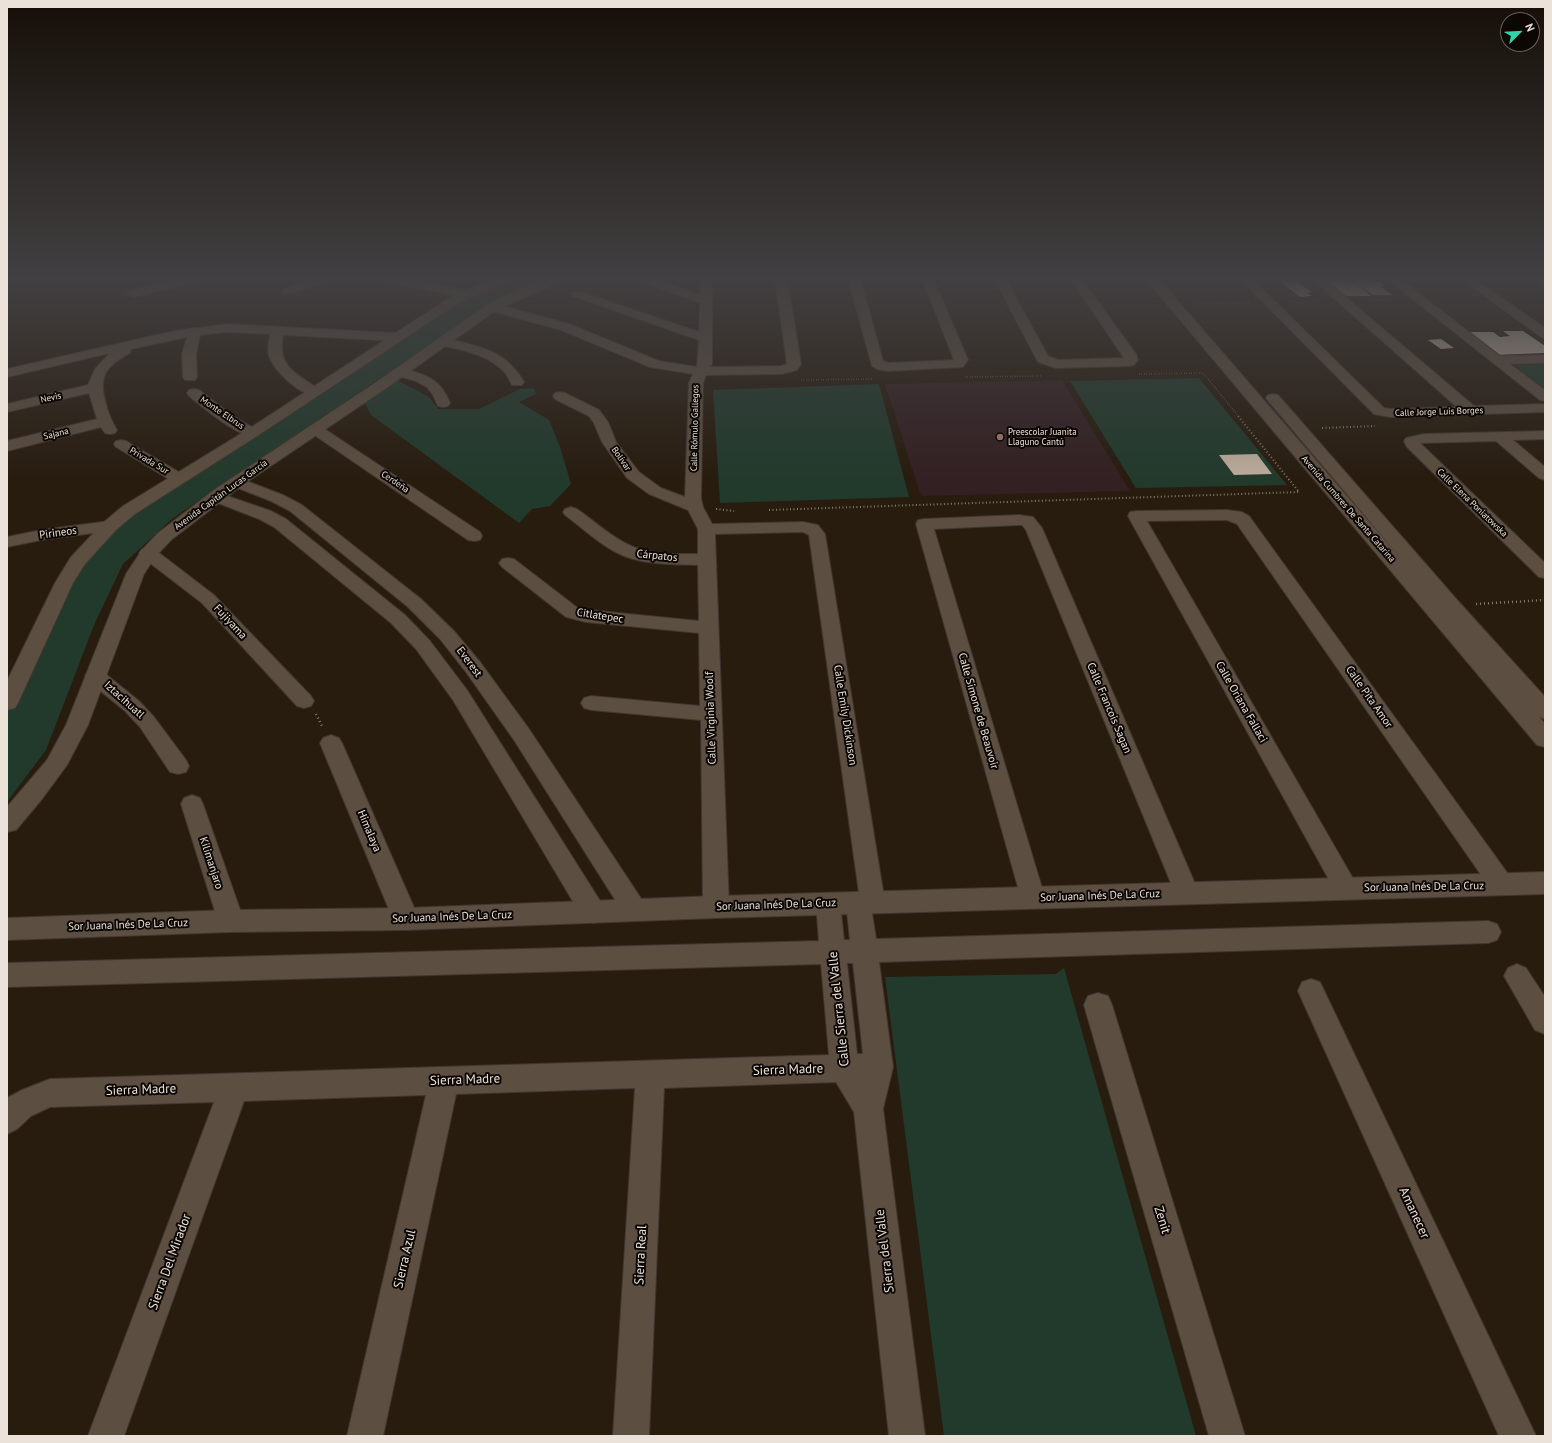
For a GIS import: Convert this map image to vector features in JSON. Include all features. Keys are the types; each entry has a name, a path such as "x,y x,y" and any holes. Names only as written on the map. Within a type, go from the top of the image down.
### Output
{"street":[{"path":"7,373 131,345"},
{"path":"94,388 98,374 108,361 135,345"},
{"path":"190,377 189,354 191,345"},
{"path":"274,345 275,355 281,367 313,392"},
{"path":"7,703 64,583 77,561 110,526 130,510 178,478 252,433 384,345"},
{"name":"Avenida Capitán Lucas García","path":"7,823 34,793 56,765 77,725 135,574 148,553 175,527 236,482 440,345"},
{"path":"457,345 487,354 502,362 513,373 517,382"},
{"path":"578,345 632,368 655,375 698,377 782,370 792,367 794,364 791,345"},
{"name":"Calle Rómulo Gallegos","path":"704,345 705,364 698,377 693,498 695,507 706,529"},
{"path":"872,345 877,363 888,367 952,365 960,363 962,360 956,345"},
{"path":"1036,345 1043,359 1056,364 1124,363 1131,360 1131,357 1123,345"},
{"name":"Avenida Cumbres De Santa Catarina","path":"1208,345 1545,739"},
{"name":"Avenida Cumbres De Santa Catarina","path":"1226,345 1304,432 1451,605 1545,711"},
{"name":"Calle Jorge Luis Borges","path":"1312,345 1379,411 1390,413 1545,408"},
{"path":"1395,345 1471,411"},
{"path":"1478,345 1545,398"},
{"path":"1497,360 1545,359"},
{"path":"400,372 424,380 434,386 439,392 442,403"},
{"name":"Nevis","path":"7,408 94,388"},
{"name":"Sajana","path":"7,446 107,426 94,388"},
{"name":"Monte Elbrus","path":"194,394 219,413 252,433"},
{"name":"Bolívar","path":"560,396 594,413 601,422 609,442 633,475 655,491 695,507"},
{"name":"Cerdeña","path":"315,429 474,536"},
{"path":"1283,433 1304,432"},
{"path":"1499,436 1545,435"},
{"path":"1499,436 1545,475"},
{"name":"Calle Elena Poniatowska","path":"1499,436 1424,438 1411,441 1412,444 1545,573"},
{"name":"Privada Sur","path":"121,444 178,478"},
{"name":"Everest","path":"236,482 277,498 296,508 423,609 447,634 530,749 635,910"},
{"path":"216,497 265,515 280,523 398,619 423,645 460,695 593,912"},
{"name":"Cárpatos","path":"571,512 630,553 706,560"},
{"name":"Calle Pita Amor","path":"1136,516 1232,516 1243,520 1247,524 1502,885"},
{"name":"Calle Oriana Fallaci","path":"1136,516 1346,889"},
{"name":"Calle Francois Sagan","path":"924,524 1019,520 1030,524 1034,528 1187,893"},
{"name":"Calle Simone de Beauvoir","path":"924,524 1033,898"},
{"name":"Pirineos","path":"7,542 48,534 110,526"},
{"name":"Calle Emily Dickinson","path":"706,529 803,527 812,529 817,534 866,903"},
{"name":"Calle Virginia Woolf","path":"706,529 716,907"},
{"name":"Fujiyama","path":"148,553 208,599 304,701"},
{"name":"Citlatepec","path":"508,563 573,612 586,616 708,628"},
{"name":"Iztacihuatl","path":"95,676 132,706 147,722 178,766"},
{"path":"591,703 710,714"},
{"name":"Himalaya","path":"330,743 406,919"},
{"name":"Kilimanjaro","path":"192,804 231,921"},
{"name":"Sor Juana Inés De La Cruz","path":"7,929 231,921 406,919 716,907 1545,883"},
{"path":"866,903 864,951 879,1067"},
{"name":"Calle Sierra del Valle","path":"828,904 844,1068 868,1109"},
{"path":"7,975 1488,932"},
{"path":"1516,976 1545,1021"},
{"name":"Amanecer","path":"1310,991 1518,1436"},
{"name":"Zenit","path":"1098,1004 1227,1436"},
{"name":"Sierra Madre","path":"7,1119 16,1108 50,1093 879,1067"},
{"name":"Sierra del Valle","path":"879,1067 868,1109 907,1436"},
{"name":"Sierra Real","path":"631,1436 650,1074"},
{"name":"Sierra Azul","path":"365,1436 444,1081"},
{"name":"Sierra Del Mirador","path":"106,1436 234,1088"}],"path":[{"path":"766,510 1299,492 1203,373 1132,374"},
{"path":"958,378 1045,376"},
{"path":"801,380 880,379"},
{"path":"695,507 735,511"},
{"path":"1451,605 1545,600"},
{"path":"304,701 314,710 330,743"}],"shaded area":[{"name":"Preescolar Juanita Llaguno Cantú","path":"1062,380 1130,491 921,496 885,384"}],"green space":[{"path":"394,345 429,345 173,518 123,564 94,625 46,750 7,802 7,712 55,612 89,556 132,515"},
{"path":"1545,364 1545,389 1514,365"},
{"path":"1199,378 1287,485 1136,488 1070,381"},
{"path":"397,380 429,397 438,409 479,409 520,389 534,388 536,394 519,402 549,420 560,447 571,484 550,506 532,509 519,523 371,415 365,403"},
{"path":"879,384 909,497 720,503 713,390"},
{"path":"1064,968 1196,1436 944,1436 885,977 1056,974"}],"building":[{"path":"1436,345 1450,345 1454,348 1441,349"},
{"path":"1483,345 1545,346 1545,353 1496,355"},
{"path":"1257,454 1272,474 1234,475 1219,455"}],"place":[{"name":"Preescolar Juanita Llaguno Cantú","path":"1000,437"}]}
